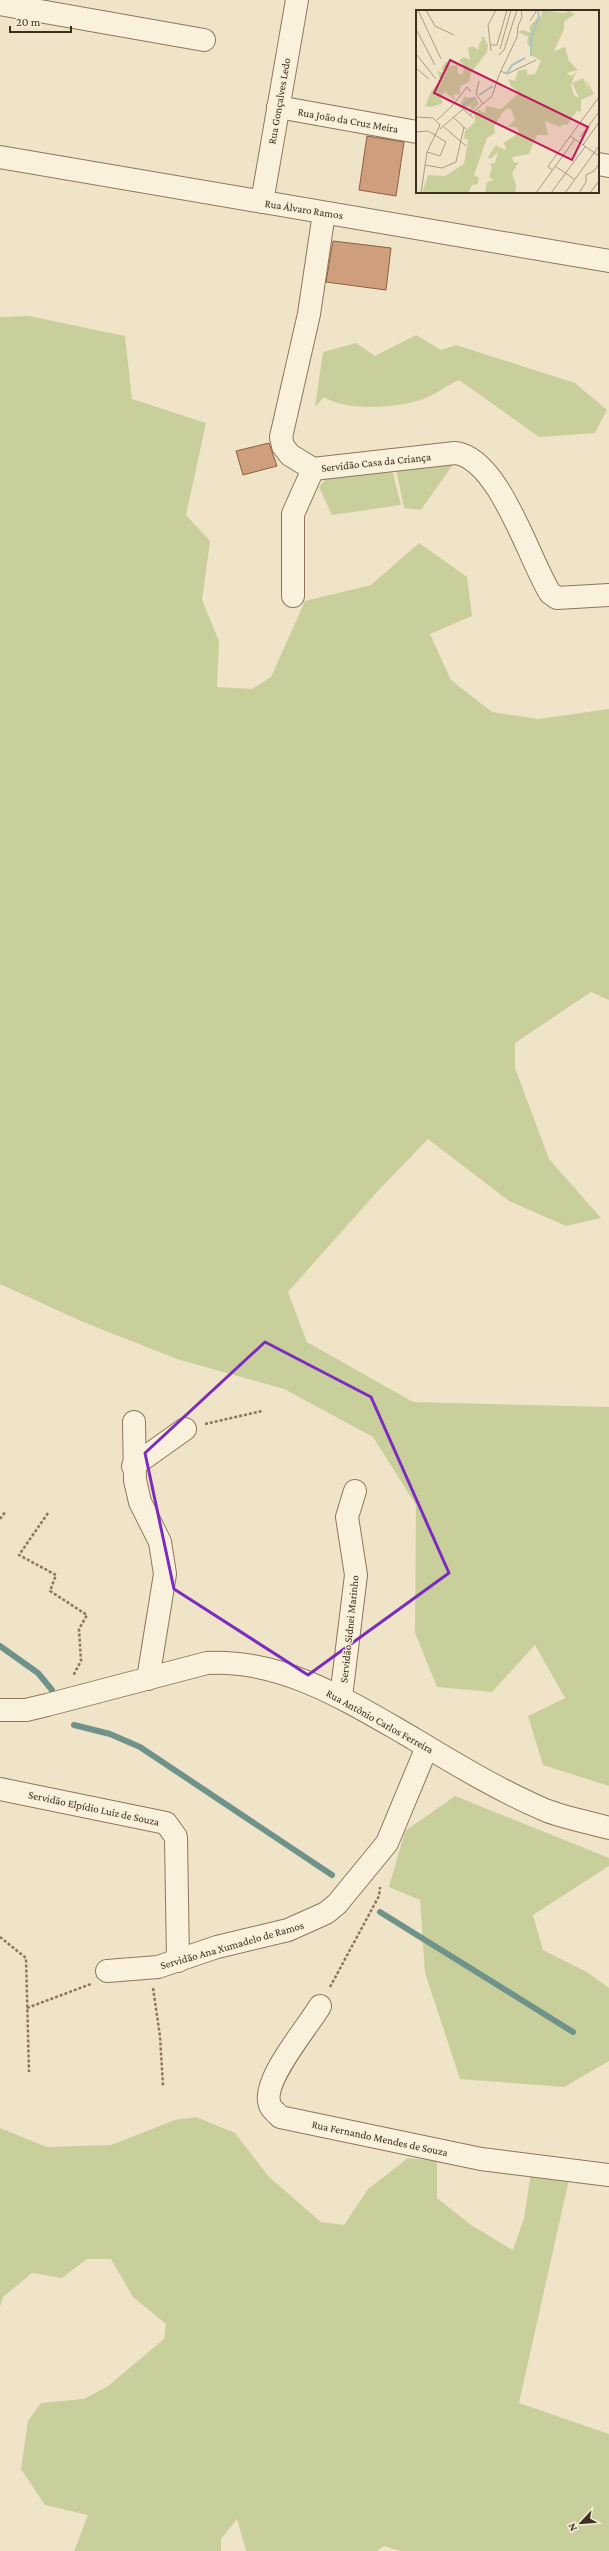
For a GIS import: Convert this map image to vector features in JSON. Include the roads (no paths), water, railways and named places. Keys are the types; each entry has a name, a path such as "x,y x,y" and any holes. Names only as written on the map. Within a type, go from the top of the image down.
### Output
{"street":[{"name":"Rua Gonçalves Ledo","path":"262,202 297,0"},
{"path":"0,4 204,40"},
{"name":"Rua João da Cruz Meira","path":"278,107 416,132"},
{"name":"Rua Álvaro Ramos","path":"0,157 609,261"},
{"path":"599,164 609,166"},
{"name":"Servidão Casa da Criança","path":"324,213 309,314 281,437 283,446 290,455 313,469 455,453 465,454 474,459 485,470 504,498 550,593 556,598 609,595"},
{"path":"293,596 292,514 313,469"},
{"path":"134,1422 133,1466 140,1502 160,1542 164,1556 165,1574 148,1678"},
{"path":"133,1466 185,1429"},
{"name":"Servidão Sidnei Marinho","path":"341,1697 356,1575 356,1562 348,1530 347,1517 355,1491"},
{"name":"Rua Antônio Carlos Ferreira","path":"0,1710 26,1710 207,1663 233,1662 275,1671 341,1697 427,1747 546,1810 609,1828"},
{"name":"Servidão Ana Xumadelo de Ramos","path":"107,1971 150,1967 178,1961 217,1947 288,1930 313,1921 337,1904 387,1843 427,1747"},
{"name":"Servidão Elpídio Luiz de Souza","path":"0,1789 166,1823 176,1837 178,1961"},
{"name":"Rua Fernando Mendes de Souza","path":"320,2006 285,2057 268,2088 270,2105 280,2116 481,2159 609,2175"}],"waterway":[{"path":"0,1646 38,1673 52,1690"},
{"path":"74,1725 110,1734 140,1747 332,1875"},
{"path":"380,1912 573,2032"}]}
